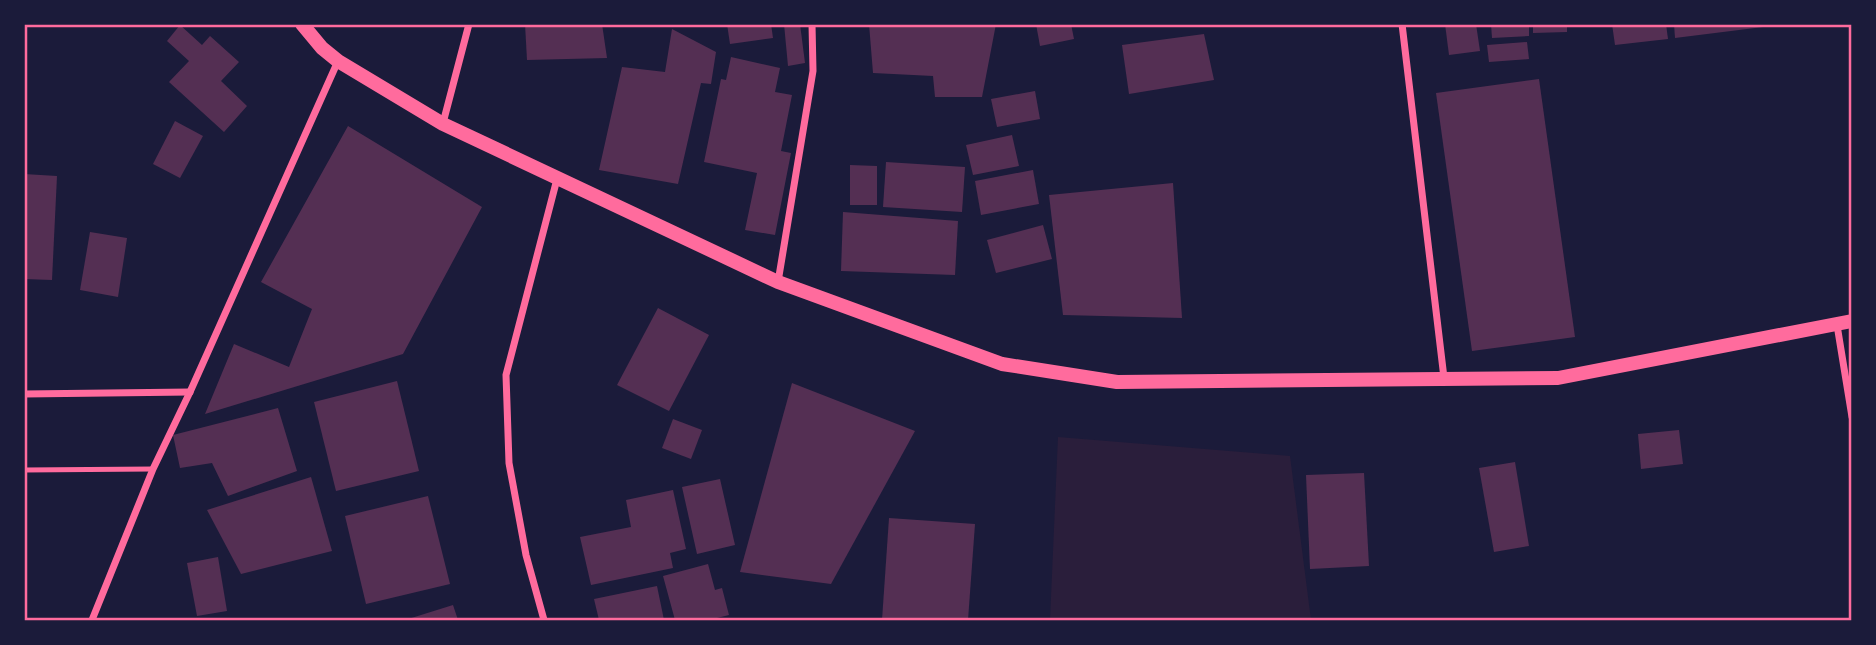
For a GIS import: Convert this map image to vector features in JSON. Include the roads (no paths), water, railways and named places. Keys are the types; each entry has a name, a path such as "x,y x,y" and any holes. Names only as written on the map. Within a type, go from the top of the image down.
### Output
{"main road":[{"path":"302,24 322,48 338,61 443,124 778,282 1002,364 1117,382 1558,378 1844,322"}],"street":[{"path":"443,124 469,24"},
{"path":"778,282 813,71 812,24"},
{"path":"1402,24 1444,379"},
{"path":"92,621 153,469 338,61"},
{"path":"544,621 526,555 509,463 506,375 557,179"},
{"path":"1844,322 1852,417"},
{"path":"24,394 190,392"}],"lane":[{"path":"24,470 153,469"}]}
